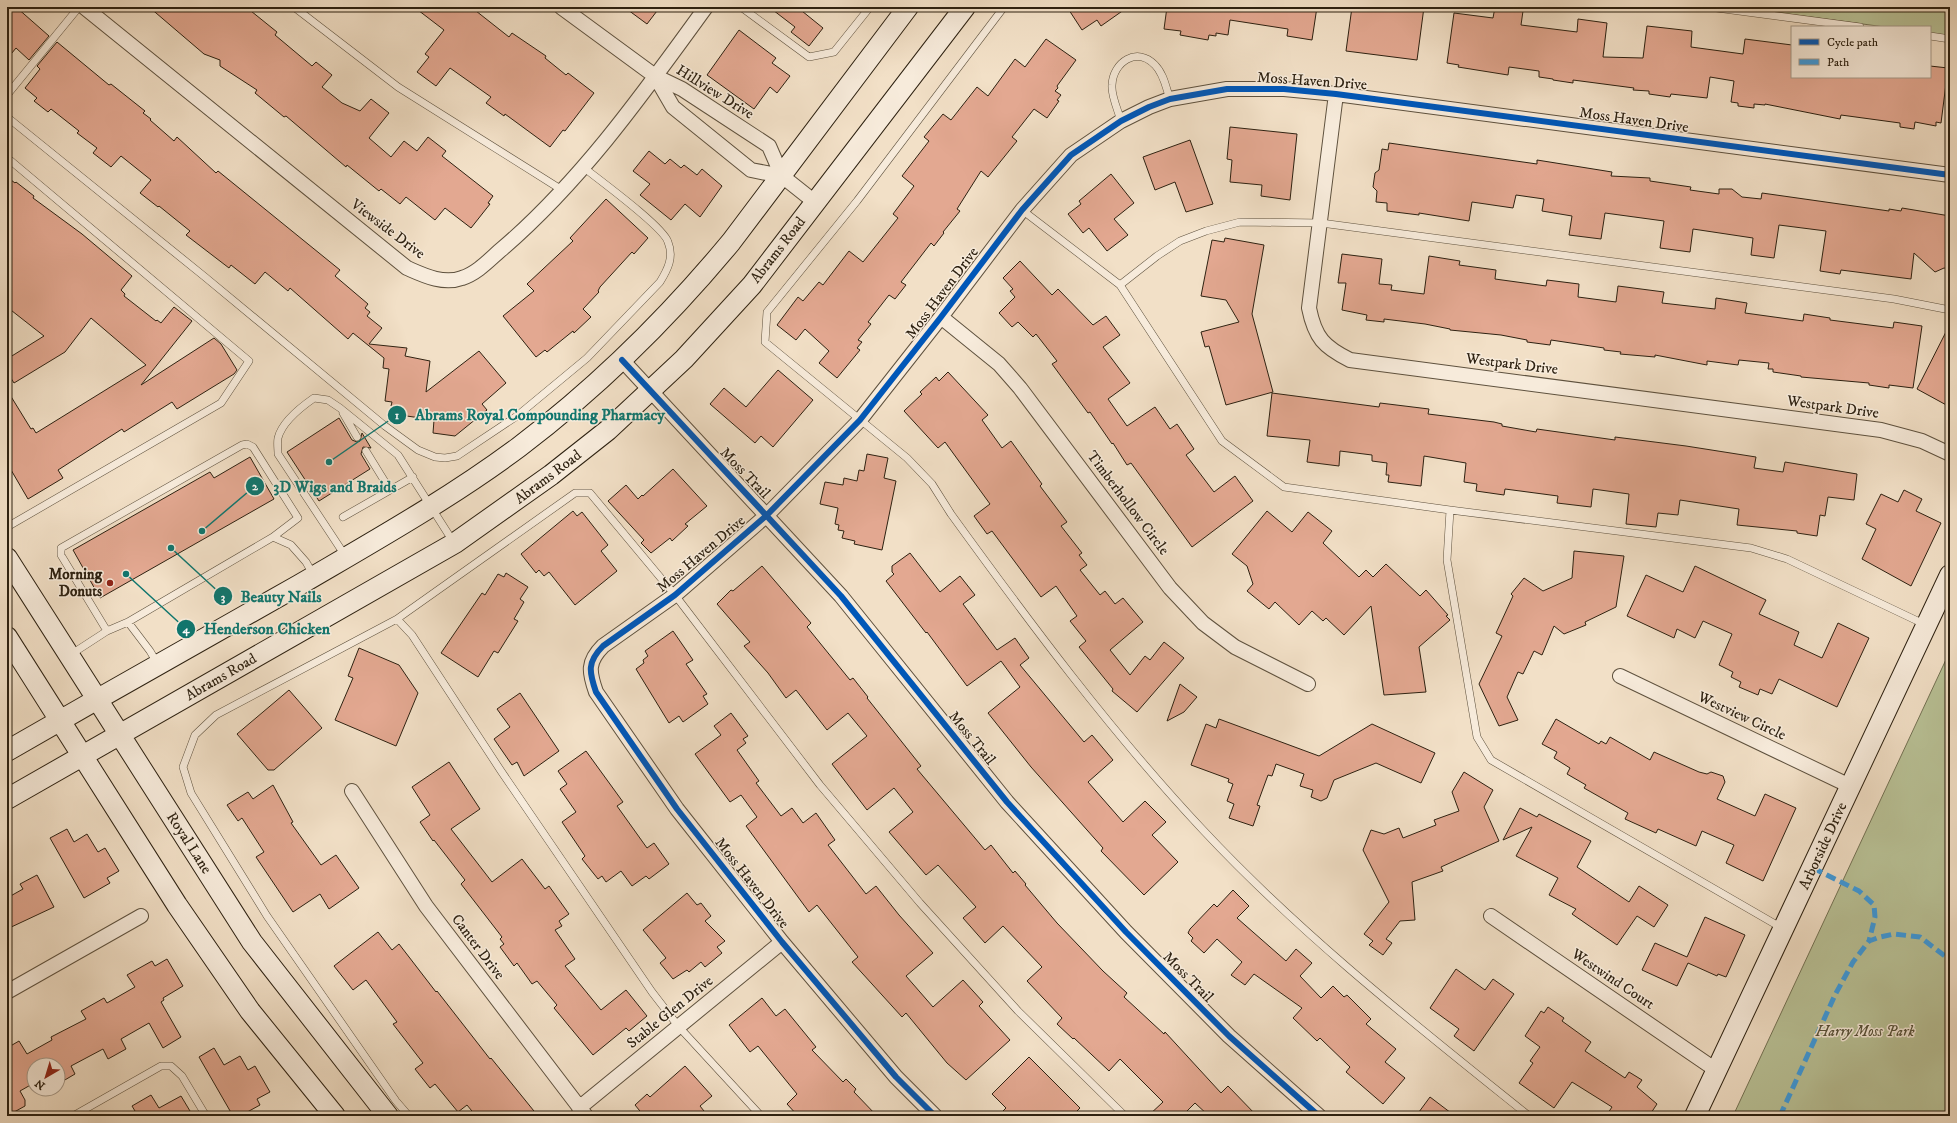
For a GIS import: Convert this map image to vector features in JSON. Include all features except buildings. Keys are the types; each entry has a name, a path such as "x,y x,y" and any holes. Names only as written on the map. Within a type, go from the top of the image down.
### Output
{"main road":[{"path":"7,751 346,558 431,506 520,446 580,398 622,360 680,302 704,275 782,176 908,7"},
{"name":"Abrams Road","path":"7,799 455,543 563,467 608,430 690,354 729,311 816,203 964,7"},
{"name":"Royal Lane","path":"7,558 252,942 388,1116"},
{"name":"Arborside Drive","path":"1695,1116 1950,575"},
{"path":"7,639 178,906 250,1011 335,1116"}],"street":[{"name":"Viewside Drive","path":"84,7 407,268 426,276 446,280 462,278 475,272 518,235 562,190 583,167 656,76 706,7"},
{"path":"561,7 656,76"},
{"name":"Hillview Drive","path":"656,76 673,107 751,170 782,176 816,203"},
{"name":"Hillview Drive","path":"656,76 682,89 769,146 782,176"},
{"name":"Moss Haven Drive","path":"935,1116 896,1077 782,942 677,809 596,692 591,678 591,664 595,654 599,650 675,595 767,514 860,420 941,317 1022,210 1071,155 1121,121 1149,107 1170,99 1227,89 1284,89 1336,94 1950,175"},
{"name":"Westpark Drive","path":"1336,94 1321,223 1309,308 1312,325 1320,339 1332,351 1350,360 1881,430 1922,441 1950,454"},
{"name":"Timberhollow Circle","path":"941,317 999,364 1020,388 1170,588 1203,623 1235,647 1308,684"},
{"name":"Moss Trail","path":"622,360 650,392 767,514 841,596 1007,802 1126,932 1228,1036 1319,1116"},
{"name":"Westview Circle","path":"1620,676 1850,786"},
{"name":"Canter Drive","path":"352,791 426,906 583,1112"},
{"path":"7,992 141,916"},
{"name":"Westwind Court","path":"1491,916 1716,1070"},
{"name":"Stable Glen Drive","path":"583,1112 679,1027 782,942"}],"lane":[{"path":"7,95 79,7"},
{"path":"294,7 398,87 562,190"},
{"path":"741,7 809,56 834,52 870,7"},
{"path":"1004,7 858,201 767,312 764,342 907,458 932,484 968,538 1094,705 1203,831 1289,915 1364,981 1529,1116"},
{"path":"1709,7 1852,26"},
{"path":"1931,36 1950,39"},
{"path":"1121,121 1112,87 1113,74 1118,65 1130,58 1143,58 1154,64 1162,74 1170,99"},
{"path":"7,117 205,277 385,426 418,450 435,457 444,458 456,456 517,416 587,358 660,282 669,267 671,255 668,240 658,228 583,167"},
{"path":"7,165 11,161 249,361 221,403 7,527"},
{"path":"1022,210 1120,285 1222,441 1284,487 1450,510 1751,548 1787,559 1926,625"},
{"path":"1120,285 1157,256 1180,241 1206,231 1240,222 1321,223 1886,298 1932,305 1950,310"},
{"path":"346,558 278,454 278,437 286,423 302,407 314,398 328,400 340,408 398,456 455,543"},
{"path":"340,408 357,437"},
{"path":"69,655 107,631 128,622 273,537 298,518 253,447 246,444 242,445 61,548 61,555 107,631"},
{"path":"366,451 390,490"},
{"path":"343,517 413,477"},
{"path":"409,1116 387,1088 267,916 191,793 183,767 195,735 216,715 397,619 575,493 590,493 675,595 820,785 920,903 1018,1011 1126,1116"},
{"path":"1450,510 1447,560 1477,737 1491,760 1784,929"},
{"path":"273,537 291,545 306,562 314,576"},
{"path":"397,619 412,635 501,771 652,992 679,1027 761,1116"},
{"path":"128,622 150,651 158,665"},
{"path":"73,1116 161,1066 171,1066 182,1076 206,1116"}],"green space":[{"path":"1736,7 1950,7 1950,36 1931,33 1931,26 1878,26"},
{"name":"Harry Moss Park","path":"1950,651 1950,1116 1733,1116"}],"marked path":[{"path":"1813,868 1859,891 1874,905 1875,917 1869,941"},
{"path":"1780,1116 1835,995 1853,962 1869,941 1894,934 1920,937 1950,960"}],"cycle path":[{"path":"935,1116 896,1077 782,942 677,809 596,692 592,679 591,668 594,657 603,646 675,595 767,515 860,420 941,317 1022,210 1071,155 1121,121 1149,107 1170,99 1227,89 1284,89 1336,94 1950,175"},
{"path":"622,360 841,596 1007,802 1126,932 1229,1036 1319,1116"}],"place":[{"name":"Abrams Royal Compounding Pharmacy","path":"329,462"},
{"name":"3D Wigs and Braids","path":"202,531"},
{"name":"Beauty Nails","path":"171,548"},
{"name":"Henderson Chicken","path":"126,574"},
{"name":"Morning Donuts","path":"110,583"}]}
